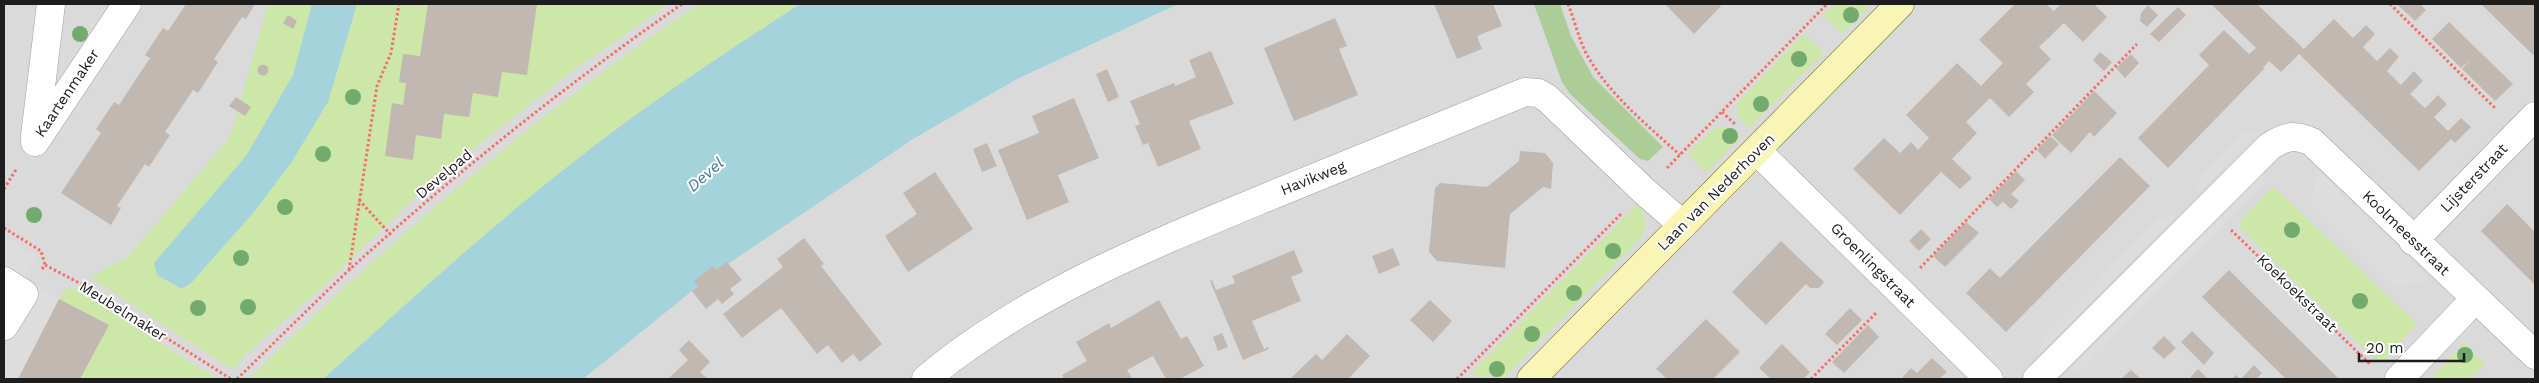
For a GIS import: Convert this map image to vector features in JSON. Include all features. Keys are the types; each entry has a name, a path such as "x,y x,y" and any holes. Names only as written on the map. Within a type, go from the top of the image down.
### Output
{"main road":[{"name":"Laan van Nederhoven","path":"1531,379 1900,4"}],"street":[{"name":"Kaartenmaker","path":"51,4 35,142 127,4"},
{"name":"Havikweg","path":"926,379 951,358 1059,290 1160,241 1525,92 1538,92 1547,98 1644,191 1683,225"},
{"name":"Lijsterstraat","path":"2413,241 2528,124"},
{"name":"Koolmeesstraat","path":"2208,208 2270,146 2285,136 2300,137 2312,142 2535,356"},
{"name":"Groenlingstraat","path":"1757,150 1989,379"},
{"path":"2037,379 2208,208"},
{"path":"4,326 14,287"},
{"path":"2399,379 2475,299"}],"path":[{"path":"349,271 377,86 391,53 399,4"},
{"name":"Develpad","path":"237,379 349,271 531,116 682,4"},
{"path":"1568,4 1584,49 1600,76 1619,98 1680,155"},
{"path":"2390,4 2528,124"},
{"path":"1811,379 2137,44"},
{"path":"359,199 391,234"},
{"name":"Koekoekstraat","path":"2208,208 2372,366"},
{"path":"4,228 41,252 45,264 14,287"},
{"name":"Meubelmaker","path":"45,264 85,286 231,379"}],"shaded area":[{"path":"4,4 2535,4 2535,379 4,379"},
{"path":"2261,129 2197,194 2201,176 2242,134"},
{"path":"2317,170 2430,281 2400,287 2391,284 2313,206 2311,201"},
{"path":"2264,172 2262,186 2082,369 2068,371"},
{"path":"2178,214 2037,357 2043,338 2157,219"},
{"path":"4,236 37,257 24,277 59,299 18,379 4,379"}],"green space":[{"path":"268,4 669,4 569,73 428,185 319,290 245,355 233,370 90,277 129,256 230,137"},
{"path":"699,4 800,4 655,101 539,189 476,242 323,379 249,379 355,278 465,181 580,89"},
{"path":"1534,4 1560,4 1571,36 1593,77 1663,147 1648,161 1640,159 1571,95 1562,82"},
{"path":"1834,4 1872,4 1842,34 1823,15"},
{"path":"1804,34 1824,53 1749,128 1737,115 1737,103"},
{"path":"1717,126 1729,128 1740,138 1706,173 1687,154"},
{"path":"2273,186 2417,324 2382,362 2377,361 2240,228 2241,220"},
{"path":"1638,203 1646,222 1645,231 1639,240 1503,379 1496,379 1490,373 1484,379 1480,379 1472,372"},
{"path":"65,289 75,289 217,379 79,379 98,345 59,299"},
{"path":"2464,343 2485,364 2470,379 2430,379"}],"water":[{"path":"312,4 357,4 328,102 291,163 254,212 192,282 182,289 157,275 154,263 246,156 293,75"},
{"name":"Devel","path":"800,4 1178,4 1017,79 913,139 713,274 583,379 323,379 476,242 539,189 655,101"}],"building":[{"path":"186,4 255,4 246,19 242,17 214,59 218,62 198,93 193,90 165,132 170,135 149,167 145,164 117,206 121,208 111,225 61,193 101,133 96,129 114,102 119,105 150,58 145,55 163,28 168,31"},
{"path":"428,4 537,4 527,75 502,72 498,97 473,93 469,117 444,114 441,139 416,135 413,160 385,156 392,103 403,105 406,83 399,82 403,54 420,56"},
{"path":"1434,4 1493,4 1502,26 1477,36 1482,49 1457,59"},
{"path":"1665,4 1719,4 1721,6 1694,34"},
{"path":"2015,4 2046,4 2054,11 2061,4 2094,4 2107,17 2083,42 2064,23 2039,47 2051,59 2026,84 2034,92 2009,117 1990,98 1966,122 1977,133 1952,159 1972,178 1960,189 1941,172 1900,215 1853,169 1884,138 1900,153 1911,142 1918,150 1929,138 1906,115 1957,63 1981,86 2003,63 1979,40"},
{"path":"2211,4 2257,4 2304,49 2334,19 2353,38 2366,25 2375,34 2363,47 2377,61 2390,48 2399,57 2387,71 2401,85 2414,71 2423,81 2410,94 2425,108 2438,95 2447,104 2434,117 2448,131 2461,118 2471,127 2455,143 2451,139 2419,171 2299,54 2281,72 2269,61 2264,69 2168,168 2138,138 2209,65 2199,55 2224,30 2249,54 2256,48"},
{"path":"2397,4 2420,4 2426,10 2415,21"},
{"path":"2481,4 2535,4 2535,53 2533,55"},
{"path":"2148,5 2158,15 2147,27 2140,21 2141,13"},
{"path":"2178,7 2186,15 2159,42 2150,34"},
{"path":"288,15 297,21 293,29 283,23"},
{"path":"1335,18 1347,46 1339,49 1358,95 1294,121 1264,48"},
{"path":"2449,22 2513,84 2495,101 2462,69 2470,60 2461,68 2432,39"},
{"path":"1211,51 1234,104 1189,121 1201,149 1158,167 1148,143 1143,145 1135,126 1140,124 1130,101 1174,83 1175,86 1196,77 1189,60"},
{"path":"2100,52 2112,62 2104,71 2093,60"},
{"path":"2131,54 2139,63 2125,78 2116,68"},
{"path":"263,64 269,70 263,76 257,70"},
{"path":"1107,69 1119,97 1108,102 1096,74"},
{"path":"2094,91 2117,113 2094,137 2090,132 2071,153 2052,135"},
{"path":"236,97 251,107 245,116 229,106"},
{"path":"1074,98 1099,158 1058,175 1069,202 1027,220 998,150 1039,133 1032,116"},
{"path":"2050,136 2059,144 2045,159 2037,150"},
{"path":"987,143 997,166 982,172 973,149"},
{"path":"1520,151 1545,153 1553,163 1551,189 1543,187 1510,214 1505,268 1437,261 1429,252 1435,188 1440,183 1487,187 1519,161"},
{"path":"2120,157 2150,186 2006,332 1966,293 1990,268 2000,278"},
{"path":"2016,171 2025,180 2011,194 2019,201 2011,209 2003,202 1997,207 1989,199"},
{"path":"935,172 973,229 908,272 885,236 917,214 903,193"},
{"path":"2507,204 2535,232 2535,285 2481,231"},
{"path":"1966,222 1979,233 1945,267 1933,256"},
{"path":"1921,229 1931,239 1919,251 1909,241"},
{"path":"804,238 824,264 821,266 882,344 860,362 853,354 842,363 828,345 817,354 781,308 742,338 723,314 783,267 777,259"},
{"path":"1781,241 1824,282 1819,288 1810,288 1806,284 1766,325 1732,292"},
{"path":"1393,248 1400,265 1379,274 1372,256"},
{"path":"1294,250 1303,272 1291,277 1301,301 1252,321 1264,349 1268,347 1269,349 1243,360 1210,281 1212,280 1216,290 1235,283 1232,276"},
{"path":"727,262 742,280 730,289 734,294 722,304 718,299 706,309 692,291 698,286 694,281 713,266 716,270"},
{"path":"2229,270 2339,379 2286,379 2202,297"},
{"path":"59,299 109,325 80,379 18,379"},
{"path":"1159,300 1181,339 1187,336 1204,366 1180,379 1166,379 1153,356 1127,370 1132,378 1130,379 1064,379 1062,375 1087,361 1076,342 1109,323 1111,328"},
{"path":"1430,300 1452,321 1433,342 1410,320"},
{"path":"1850,308 1862,320 1837,345 1825,334"},
{"path":"1706,319 1740,352 1713,379 1667,379 1656,369"},
{"path":"1868,325 1879,337 1844,373 1832,362"},
{"path":"2192,331 2214,353 2204,365 2181,342"},
{"path":"1222,333 1228,347 1218,351 1213,337"},
{"path":"1347,334 1370,356 1348,379 1290,379 1316,354 1322,360"},
{"path":"2164,336 2176,348 2164,359 2152,348"},
{"path":"689,340 710,362 700,372 708,379 668,379 688,360 679,350"},
{"path":"1782,344 1810,372 1804,379 1771,379 1759,368"},
{"path":"1932,358 1947,372 1939,379 1901,379 1911,368 1917,373"},
{"path":"2254,365 2262,373 2256,379 2241,379"},
{"path":"2198,369 2208,379 2189,379"},
{"path":"2131,370 2141,379 2121,379"},
{"path":"2236,375 2241,379 2232,379"}]}
